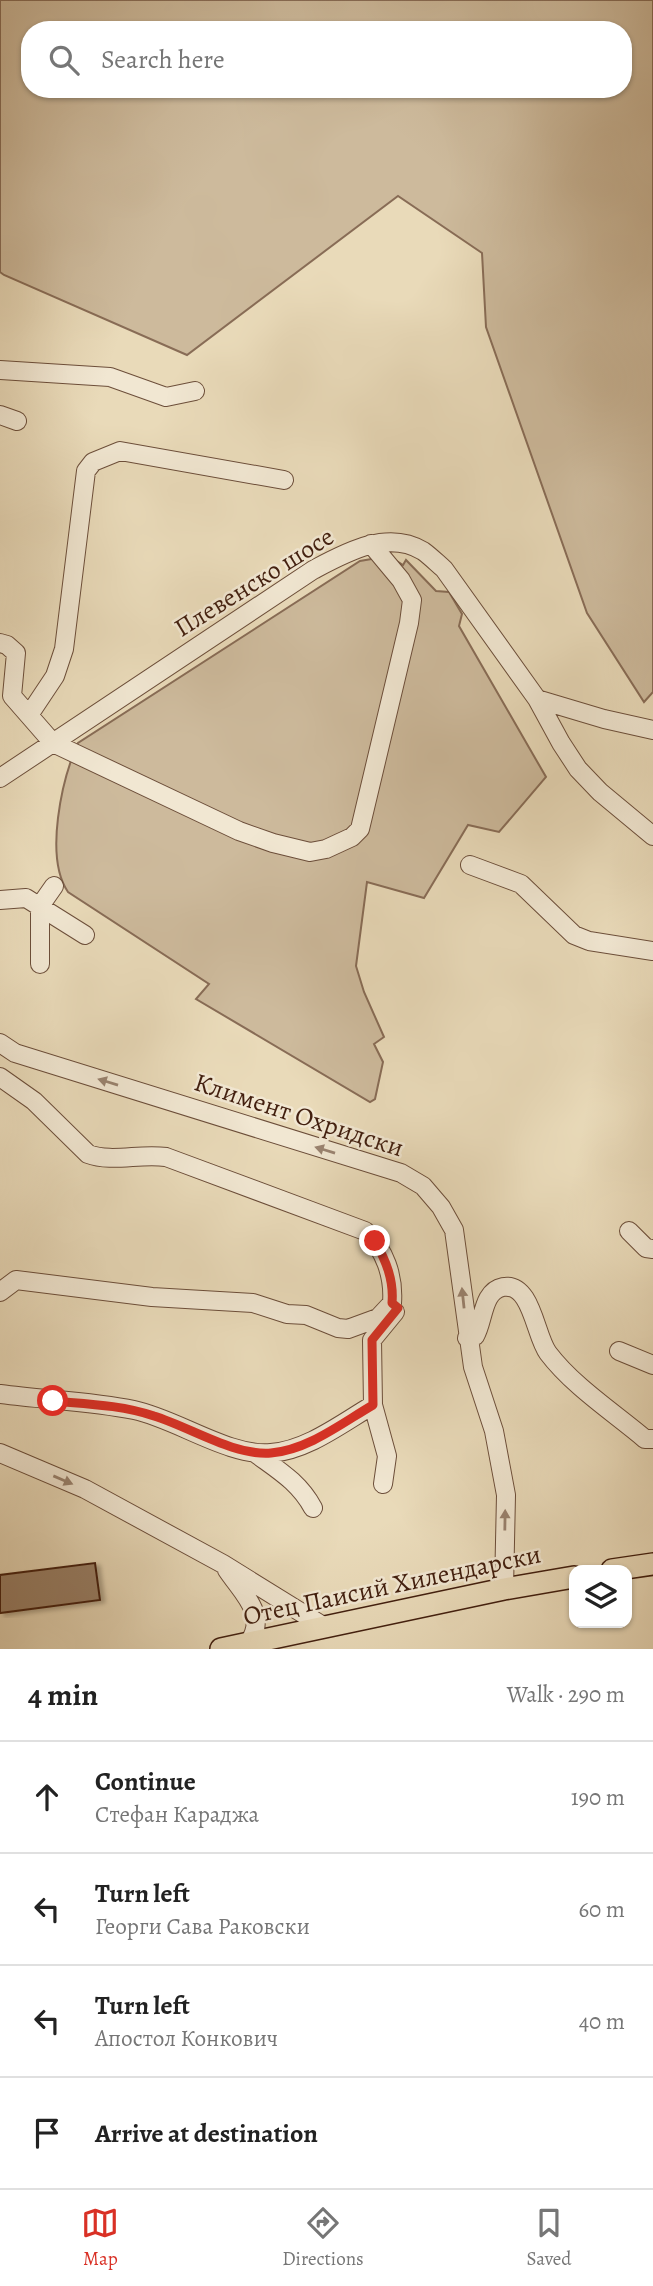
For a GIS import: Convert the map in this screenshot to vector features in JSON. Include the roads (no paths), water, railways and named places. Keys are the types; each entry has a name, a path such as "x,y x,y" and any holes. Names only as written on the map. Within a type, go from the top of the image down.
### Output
{"main road":[{"path":"632,1567 653,1564"},
{"name":"Отец Паисий Хилендарски","path":"221,1649 504,1588 569,1578"}],"street":[{"path":"0,370 110,377 166,397 195,391"},
{"path":"29,715 55,676 64,649 86,471 93,462 120,452 284,480"},
{"name":"Плевенско шосе","path":"0,778 313,570 338,556 371,544 390,543 414,547 425,552 443,569 537,699 578,768 600,792 653,836"},
{"path":"0,643 16,653 12,696 53,743 239,831 310,852 326,849 360,829 409,624 412,600 401,580 371,544"},
{"path":"537,699 653,730"},
{"path":"470,865 521,884 574,935 589,941 653,951"},
{"path":"40,964 40,906 54,886"},
{"path":"0,900 26,898 85,935"},
{"name":"Климент Охридски","path":"0,1043 15,1054 401,1173 423,1186 441,1207 454,1230 472,1367 494,1431 506,1495 504,1588"},
{"path":"0,1077 34,1101 88,1154 99,1158 152,1155 166,1157 365,1231 375,1241 384,1258 393,1286 392,1303 378,1318 348,1329 338,1328 306,1315 287,1314 253,1303 152,1297 16,1280 0,1292"},
{"path":"629,1231 646,1248 653,1249"},
{"path":"467,1338 475,1336 480,1328 486,1301 491,1293 503,1287 517,1289 526,1298 541,1342 548,1353 575,1380 645,1439 653,1439"},
{"path":"383,1484 387,1456 373,1405 372,1340 398,1308 392,1303"},
{"path":"620,1351 653,1365"},
{"path":"0,1394 133,1410 156,1416 234,1447 271,1453 309,1442 373,1405"},
{"path":"255,1452 281,1470 305,1493 313,1508"},
{"path":"0,1453 85,1489 223,1564 323,1626"},
{"path":"223,1564 256,1615 256,1631 248,1644"}]}
